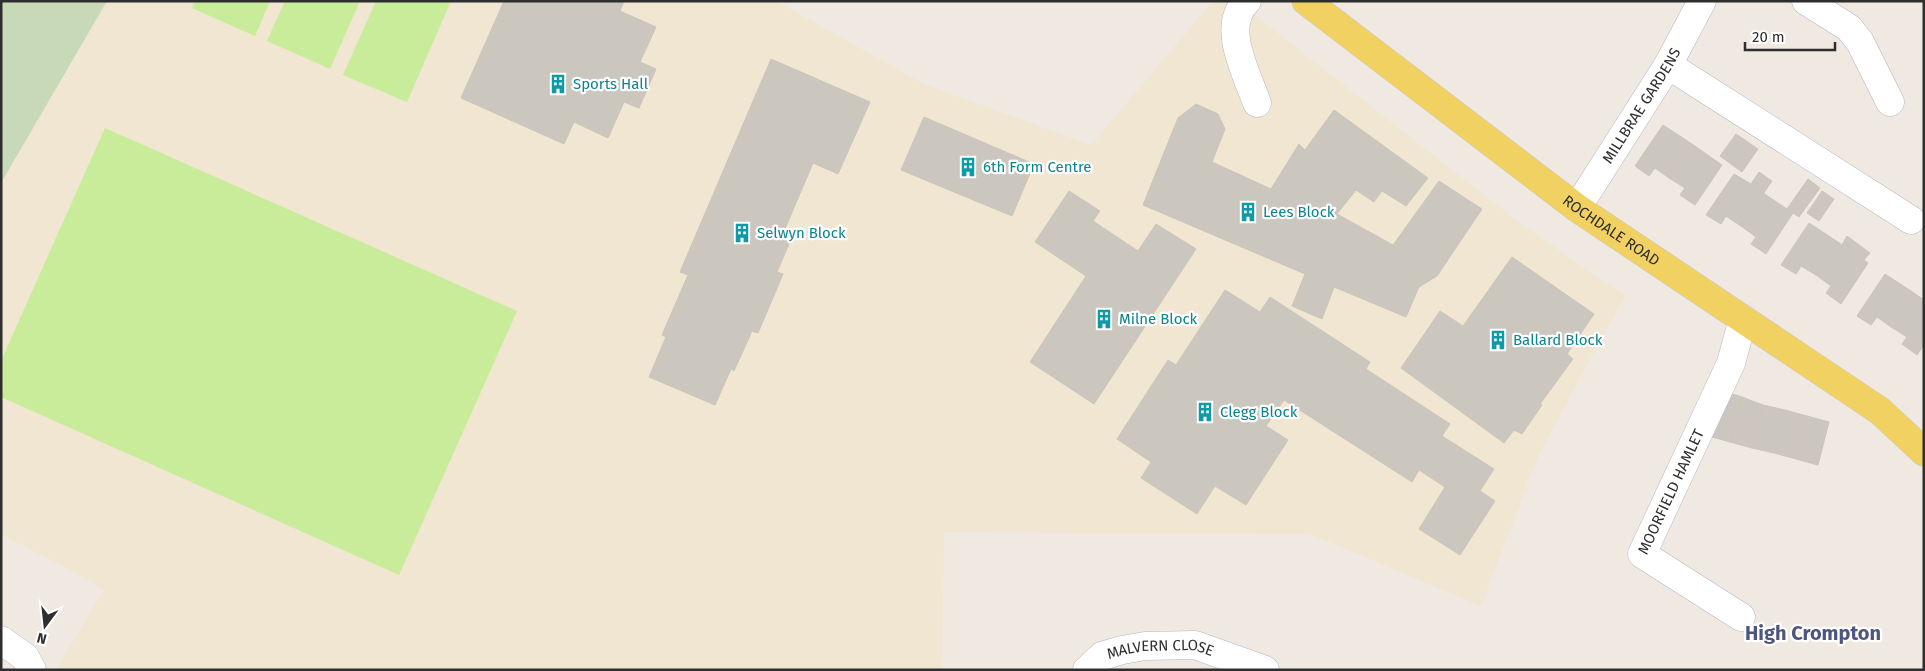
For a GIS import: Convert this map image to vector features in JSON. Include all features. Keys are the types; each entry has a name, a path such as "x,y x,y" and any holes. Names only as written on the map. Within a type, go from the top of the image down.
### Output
{"main road":[{"name":"ROCHDALE ROAD","path":"1306,1 1577,208 1880,411 1924,452"}],"street":[{"path":"1247,1 1240,7 1235,22 1234,39 1257,103"},
{"name":"MILLBRAE GARDENS","path":"1577,208 1668,65 1702,1"},
{"path":"1806,1 1849,28 1860,42 1890,102"},
{"path":"1668,65 1911,220"},
{"name":"MOORFIELD HAMLET","path":"1741,617 1642,554 1731,363 1743,319"},
{"path":"1,640 25,657 32,670"},
{"name":"MALVERN CLOSE","path":"1087,670 1102,656 1122,650 1145,646 1195,645 1265,670"}],"shaded area":[{"path":"107,1 776,1 924,84 1091,145 1213,1 1237,1 1525,227 1625,295 1539,454 1481,606 1310,534 944,532 942,670 56,670 104,590 1,534 1,183"}],"green space":[{"path":"1,1 107,1 1,183"},
{"path":"195,1 270,1 255,36 192,8"},
{"path":"285,1 360,1 330,69 267,41"},
{"path":"376,1 451,1 407,102 343,75"},
{"path":"105,128 517,311 399,575 1,397 1,361"}],"building":[{"name":"Sports Hall","path":"504,1 624,1 620,11 656,27 640,62 656,69 639,108 624,102 608,138 574,122 564,144 461,98"},
{"name":"Selwyn Block","path":"771,59 870,102 838,174 813,163 784,231 793,235 777,272 783,274 758,333 752,331 734,371 731,369 715,405 649,377 666,337 662,335 688,275 680,272"},
{"name":"Lees Block","path":"1196,104 1218,114 1225,129 1212,162 1271,189 1299,144 1305,150 1334,110 1428,178 1406,206 1382,191 1374,202 1356,190 1337,214 1393,245 1439,181 1482,209 1437,276 1419,287 1406,317 1334,287 1322,319 1292,306 1305,274 1143,205 1178,118"},
{"name":"6th Form Centre","path":"924,117 1034,164 1012,216 901,170"},
{"path":"1663,125 1692,144 1669,178 1655,168 1649,176 1635,166"},
{"path":"1736,134 1758,149 1742,172 1720,156"},
{"path":"1692,144 1722,165 1695,205 1680,195 1685,188 1669,178"},
{"path":"1759,172 1772,181 1741,226 1726,216 1721,224 1706,215 1734,174 1751,184"},
{"path":"1808,179 1820,188 1799,217 1787,209"},
{"name":"Milne Block","path":"1069,191 1100,211 1093,221 1138,251 1156,224 1196,249 1094,404 1030,362 1086,276 1035,242"},
{"path":"1822,191 1834,199 1819,221 1807,213"},
{"path":"1763,193 1793,213 1766,254 1751,244 1756,237 1741,226"},
{"path":"1809,223 1838,242 1816,275 1801,266 1796,274 1781,265"},
{"path":"1847,236 1870,253 1864,260 1868,263 1841,304 1826,293 1831,286 1816,275 1838,242 1842,245"},
{"name":"Ballard Block","path":"1512,257 1594,314 1567,354 1573,359 1540,404 1542,405 1522,434 1514,430 1504,443 1401,368 1440,311 1463,326"},
{"path":"1885,274 1914,293 1891,327 1877,317 1871,325 1857,316"},
{"name":"Clegg Block","path":"1225,290 1260,312 1270,297 1370,362 1366,369 1450,424 1442,436 1494,469 1480,491 1495,501 1460,555 1419,529 1445,487 1419,470 1412,482 1284,400 1266,426 1288,440 1246,505 1215,486 1197,514 1141,478 1151,462 1117,439 1168,360 1176,365"},
{"path":"1914,293 1924,300 1924,345 1917,355 1902,344 1907,337 1891,327"},
{"path":"1720,390 1742,397 1730,442 1705,435"},
{"path":"1742,397 1763,405 1752,448 1730,442"},
{"path":"1763,405 1785,410 1774,453 1752,448"},
{"path":"1785,410 1807,416 1796,459 1774,453"},
{"path":"1807,416 1829,422 1818,465 1796,459"}],"place":[{"name":"Sports Hall","path":"558,84"},
{"name":"6th Form Centre","path":"968,167"},
{"name":"Lees Block","path":"1248,212"},
{"name":"Selwyn Block","path":"742,233"},
{"name":"Milne Block","path":"1104,319"},
{"name":"Ballard Block","path":"1498,340"},
{"name":"Clegg Block","path":"1205,412"}],"district":[{"name":"High Crompton","path":"1813,633"}]}
